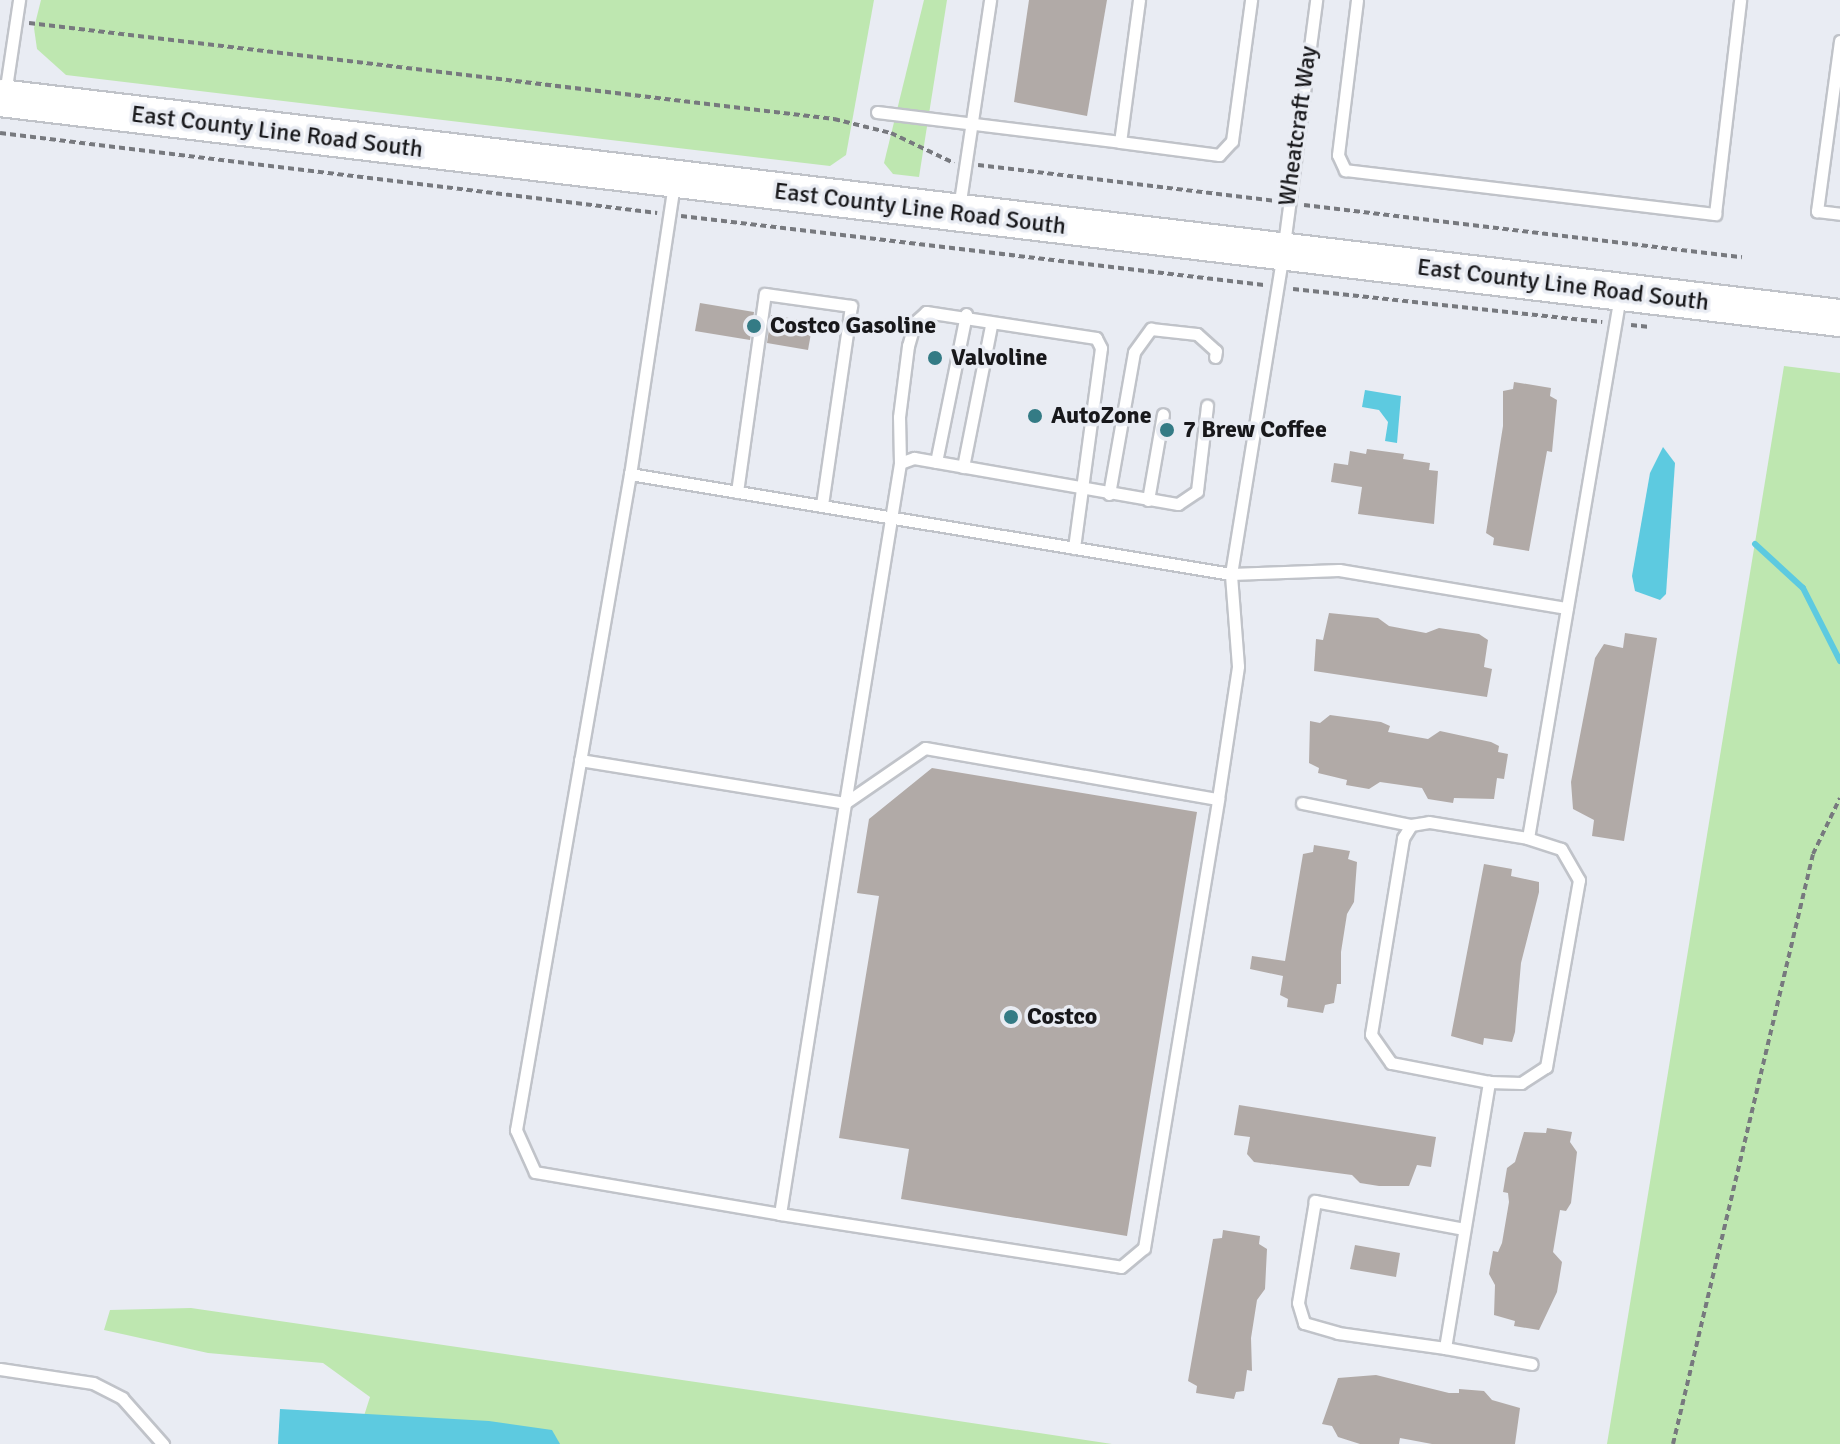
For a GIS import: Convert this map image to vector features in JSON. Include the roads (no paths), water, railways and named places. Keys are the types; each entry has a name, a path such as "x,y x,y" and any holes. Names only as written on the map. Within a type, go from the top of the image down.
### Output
{"main road":[{"name":"East County Line Road South","path":"2,110 675,180 1283,252 1618,308 1840,318"}],"lane":[{"path":"2,110 19,0"},
{"path":"958,213 990,0"},
{"path":"1120,142 1139,0"},
{"path":"877,112 1219,155 1232,141 1251,0"},
{"name":"Wheatcraft Way","path":"580,760 516,1130 535,1172 1121,1267 1144,1248 1238,666 1231,574 1283,252 1316,0"},
{"path":"1357,0 1338,155 1345,170 1715,214 1740,0"},
{"path":"1840,41 1817,211 1840,214"},
{"path":"1825,152 1840,154"},
{"path":"675,180 630,474 580,760 845,803 925,748 1218,799"},
{"path":"737,492 765,294 851,306 822,506"},
{"path":"1528,838 1618,308"},
{"path":"780,1214 900,463 899,417 915,322 926,312 966,314 991,325 1096,338 1101,348 1079,489 1074,548"},
{"path":"936,462 966,314"},
{"path":"963,467 991,325"},
{"path":"1109,494 1134,352 1151,329 1197,334 1216,351 1215,357"},
{"path":"900,463 914,458 1178,504 1197,491 1207,406"},
{"path":"1148,500 1163,414"},
{"path":"630,474 1231,574 1339,570 1567,608"},
{"path":"1302,803 1411,825 1429,822 1528,838 1561,849 1579,880 1546,1067 1521,1083 1489,1082 1391,1063 1371,1034 1403,838 1411,825"},
{"path":"1445,1348 1489,1082"},
{"path":"1464,1229 1315,1201 1298,1303 1304,1323 1338,1333 1532,1364"},
{"path":"0,1369 93,1383 122,1398 163,1444"}],"water":[{"path":"1365,390 1401,396 1397,443 1385,441 1388,422 1379,410 1362,407"},
{"path":"1663,447 1675,463 1666,594 1660,600 1635,591 1632,576 1650,473"},
{"path":"280,1409 489,1421 552,1430 560,1444 278,1444"}],"waterway":[{"path":"1755,544 1803,588 1840,661"}],"place":[{"name":"Costco Gasoline","path":"754,326"},
{"name":"Valvoline","path":"935,358"},
{"name":"AutoZone","path":"1035,416"},
{"name":"7 Brew Coffee","path":"1167,430"},
{"name":"Costco","path":"1011,1017"}]}
